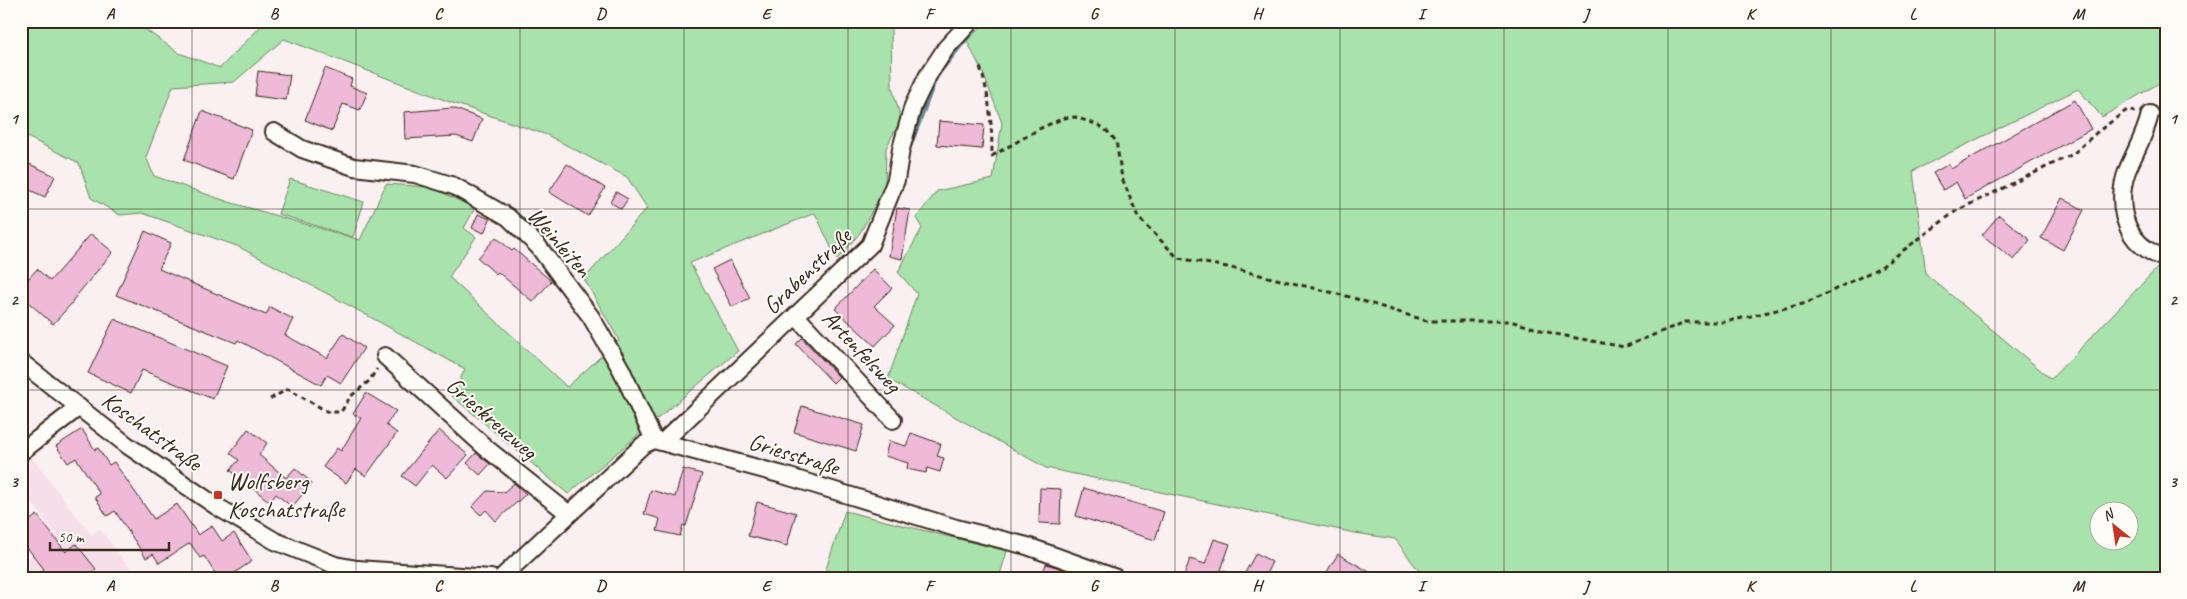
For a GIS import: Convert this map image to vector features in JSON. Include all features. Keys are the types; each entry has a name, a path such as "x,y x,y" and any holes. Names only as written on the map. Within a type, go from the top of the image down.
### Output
{"street":[{"name":"Grabenstraße","path":"659,441 796,316 870,245 896,180 901,149 914,106 928,77 946,48 971,21"},
{"path":"2150,114 2146,134 2127,172 2121,193 2123,212 2127,226 2135,238 2148,250 2166,258"},
{"name":"Weinleiten","path":"274,132 302,149 354,167 415,174 454,186 508,217 538,246 591,316 659,441"},
{"name":"Artenfelsweg","path":"796,316 893,420"},
{"name":"Grieskreuzweg","path":"385,356 486,448 569,514"},
{"name":"Koschatstraße","path":"21,362 127,445 216,506 275,541 314,558 335,565 357,569 491,578"},
{"path":"21,452 79,408"},
{"path":"501,578 643,445 659,441"},
{"name":"Griesstraße","path":"659,441 783,475 956,528 1027,546 1116,578"}],"path":[{"path":"980,67 986,83 992,116 992,156 1041,128 1064,118 1075,117 1098,125 1116,141 1122,178 1138,217 1178,258 1228,267 1341,295 1427,321 1510,321 1555,334 1624,347 1685,322 1726,322 1807,303 1880,267 1956,211 2073,154 2096,133 2127,110 2150,114"},
{"path":"270,399 288,388 328,412 341,412 350,397 369,381 385,356"}],"shaded area":[{"path":"30,455 91,535 100,529 137,578 21,578 21,563 57,535 21,489 21,462"}],"green space":[{"path":"21,21 147,21 146,30 179,53 220,68 266,21 895,21 891,29 892,87 901,119 886,148 885,187 860,233 837,260 815,213 690,263 738,351 568,494 452,396 465,369 237,246 142,213 120,215 91,198 79,163 21,134","holes":["284,39 447,101 547,135 627,177 647,208 584,279 619,340 567,387 449,277 476,237 464,228 475,208 430,187 386,184 360,240 229,202 154,176 146,157 173,86 234,82"]},
{"path":"987,21 2166,21 2166,79 2102,117 2078,89 1913,171 1926,274 2051,379 2159,266 2166,269 2166,578 1422,578 1422,575 1395,539 1355,533 1046,468 888,379 917,294 898,272 922,228 916,218 937,191 993,179 1002,123 983,73 967,41"},
{"path":"290,179 364,202 353,237 278,214"},
{"path":"845,511 1007,551 999,578 823,578"}],"building":[{"path":"325,68 352,79 350,86 367,93 360,110 343,104 332,131 305,120"},
{"path":"258,71 290,75 286,100 255,96"},
{"path":"2075,100 2091,129 1965,199 1956,182 1943,190 1933,173 1949,164 1951,169"},
{"path":"453,108 482,119 473,142 456,136 405,139 404,112"},
{"path":"202,111 252,130 234,179 184,160"},
{"path":"939,121 984,125 982,149 937,145"},
{"path":"21,160 55,176 45,197 21,186"},
{"path":"567,164 605,188 588,216 549,192"},
{"path":"616,192 628,199 621,209 610,202"},
{"path":"2062,198 2084,210 2063,250 2041,238"},
{"path":"897,208 910,210 902,259 889,256"},
{"path":"478,214 490,219 484,233 472,228"},
{"path":"1999,215 2030,240 2014,260 1982,235"},
{"path":"145,231 171,243 159,269 266,315 270,307 293,319 285,335 327,358 343,334 364,348 341,383 327,375 321,385 238,340 236,343 116,295"},
{"path":"91,234 113,252 53,324 21,296 21,287 37,269 50,281"},
{"path":"496,237 512,251 514,249 551,281 533,302 498,272 496,274 478,258"},
{"path":"730,260 750,298 732,307 712,269"},
{"path":"873,269 892,288 874,306 895,325 875,346 835,309"},
{"path":"114,319 227,366 213,399 142,370 131,393 88,373"},
{"path":"802,338 839,377 833,383 796,344"},
{"path":"366,393 396,411 386,425 397,433 366,476 356,469 346,483 323,467 337,448 341,451 361,418 353,414"},
{"path":"802,406 864,425 856,451 794,432"},
{"path":"82,429 95,450 98,448 109,465 114,462 154,519 177,504 198,535 212,526 222,541 234,533 252,561 227,578 218,578 204,556 200,558 190,543 159,563 153,554 146,558 115,511 107,516 95,497 100,494 76,458 68,463 56,446"},
{"path":"248,429 267,443 259,455 286,478 295,468 312,483 292,507 276,494 270,502 230,470 239,460 230,453"},
{"path":"439,430 468,455 447,478 432,465 415,486 402,476"},
{"path":"911,433 941,444 937,456 944,458 940,472 927,468 926,473 907,469 908,463 885,456 889,441 906,446"},
{"path":"476,453 490,464 480,475 467,463"},
{"path":"683,469 702,474 686,526 683,525 680,536 657,531 660,519 644,514 651,490 675,497"},
{"path":"514,483 526,494 496,521 486,510 481,515 472,507 487,491 504,492"},
{"path":"1040,488 1061,489 1060,524 1039,523"},
{"path":"1084,488 1164,512 1155,540 1076,516"},
{"path":"757,502 796,513 787,546 748,536"},
{"path":"37,515 66,552 76,544 96,569 85,578 34,578 44,569 21,540 21,527"},
{"path":"1214,539 1230,544 1221,570 1238,576 1238,578 1183,578 1190,559 1205,564"},
{"path":"1256,553 1272,562 1264,578 1242,578"},
{"path":"1338,554 1380,578 1323,578"},
{"path":"1046,564 1063,569 1060,578 1041,578"}],"waterway":[{"path":"941,70 980,21"},
{"path":"910,146 935,79"}],"place":[{"name":"Wolfsberg Koschatstraße","path":"218,495"}]}
